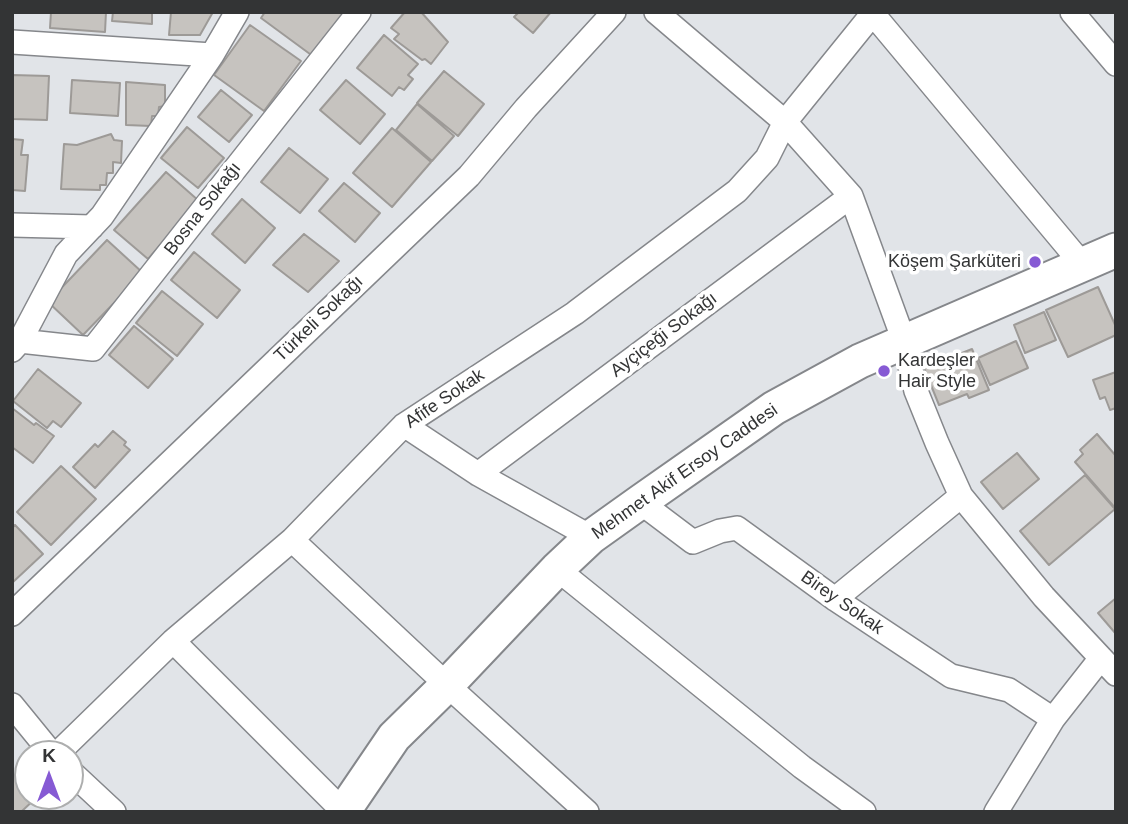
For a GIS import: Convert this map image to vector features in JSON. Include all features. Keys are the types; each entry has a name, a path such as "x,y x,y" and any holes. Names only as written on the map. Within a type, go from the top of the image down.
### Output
{"street":[{"path":"16,346 66,254 102,216 212,55 237,12"},
{"name":"Bosna Sokağı","path":"16,346 93,349 359,12"},
{"name":"Türkeli Sokağı","path":"12,614 468,176 526,107 614,12"},
{"path":"656,12 785,122 851,196 904,341 916,391 961,496 1044,597 1108,666 1053,719 996,812"},
{"path":"1072,12 1116,64"},
{"path":"874,13 1082,264"},
{"name":"Afife Sokak","path":"69,740 173,642 292,540 404,425 575,313 737,191 767,158 785,122 874,13"},
{"path":"12,42 212,55"},
{"name":"Ayçiçeği Sokağı","path":"478,474 851,196"},
{"path":"12,225 92,228"},
{"name":"Mehmet Akif Ersoy Caddesi","path":"343,811 394,737 591,537 774,408 860,361 1116,250"},
{"path":"404,425 478,474 591,537"},
{"path":"835,599 961,496"},
{"name":"Birey Sokak","path":"640,502 693,542 720,531 737,528 835,599 951,676 1009,690 1053,719"},
{"path":"292,540 587,812"},
{"path":"557,569 802,767 864,812"},
{"path":"173,642 343,811"},
{"path":"12,705 42,740"},
{"path":"84,784 114,812"}],"building":[{"path":"51,12 106,12 105,32 50,28"},
{"path":"113,12 152,12 152,24 112,21"},
{"path":"171,12 213,12 200,35 169,35"},
{"path":"265,12 347,12 314,57 261,18"},
{"path":"405,12 421,12 448,42 431,64 394,39 399,34 391,28"},
{"path":"519,12 551,12 533,33 514,17"},
{"path":"250,25 301,61 264,111 214,75"},
{"path":"384,35 418,64 408,75 413,79 404,90 399,87 392,96 357,68"},
{"path":"444,71 484,104 458,136 417,103"},
{"path":"12,75 49,76 47,120 12,119"},
{"path":"72,80 120,83 118,116 70,113"},
{"path":"346,80 385,114 360,144 320,110"},
{"path":"126,82 165,85 165,106 159,107 158,116 152,116 151,126 126,125"},
{"path":"221,90 252,115 229,142 198,117"},
{"path":"417,104 454,136 432,161 396,130"},
{"path":"187,127 224,158 198,188 161,158"},
{"path":"392,128 431,162 392,207 353,173"},
{"path":"111,134 114,140 122,141 121,163 113,162 113,173 107,173 106,185 100,185 100,190 61,189 64,144 77,145"},
{"path":"12,139 23,140 21,155 28,155 25,191 12,190"},
{"path":"289,148 328,179 300,213 261,182"},
{"path":"166,172 199,201 148,259 114,230"},
{"path":"344,183 380,213 355,242 319,211"},
{"path":"242,199 275,228 245,263 212,234"},
{"path":"304,234 339,261 308,292 273,265"},
{"path":"107,240 143,273 83,335 48,302"},
{"path":"194,252 240,290 217,318 171,280"},
{"path":"1098,287 1116,327 1116,335 1068,357 1046,310"},
{"path":"162,291 203,324 177,356 136,323"},
{"path":"1044,312 1056,340 1025,353 1014,325"},
{"path":"134,326 173,359 148,388 109,355"},
{"path":"1016,341 1028,368 990,385 978,358"},
{"path":"972,349 989,390 969,398 967,394 939,405 924,368"},
{"path":"38,369 81,403 61,427 53,421 47,428 13,401"},
{"path":"1116,372 1116,408 1110,410 1105,397 1100,399 1093,380"},
{"path":"12,408 54,436 33,463 12,447"},
{"path":"113,431 126,442 124,445 130,450 95,488 73,467 95,444 98,447"},
{"path":"1097,434 1116,456 1116,509 1075,462 1083,454 1080,450"},
{"path":"1017,453 1039,479 1003,509 981,482"},
{"path":"61,466 96,499 51,545 17,512"},
{"path":"1085,475 1115,509 1049,565 1020,531"},
{"path":"15,525 43,554 12,583 12,528"},
{"path":"1116,598 1116,634 1098,613"},
{"path":"14,775 14,810 23,810 21,812 12,812"}],"place":[{"name":"Köşem Şarküteri","path":"1035,262"},
{"name":"Kardeşler Hair Style","path":"884,371"}]}
